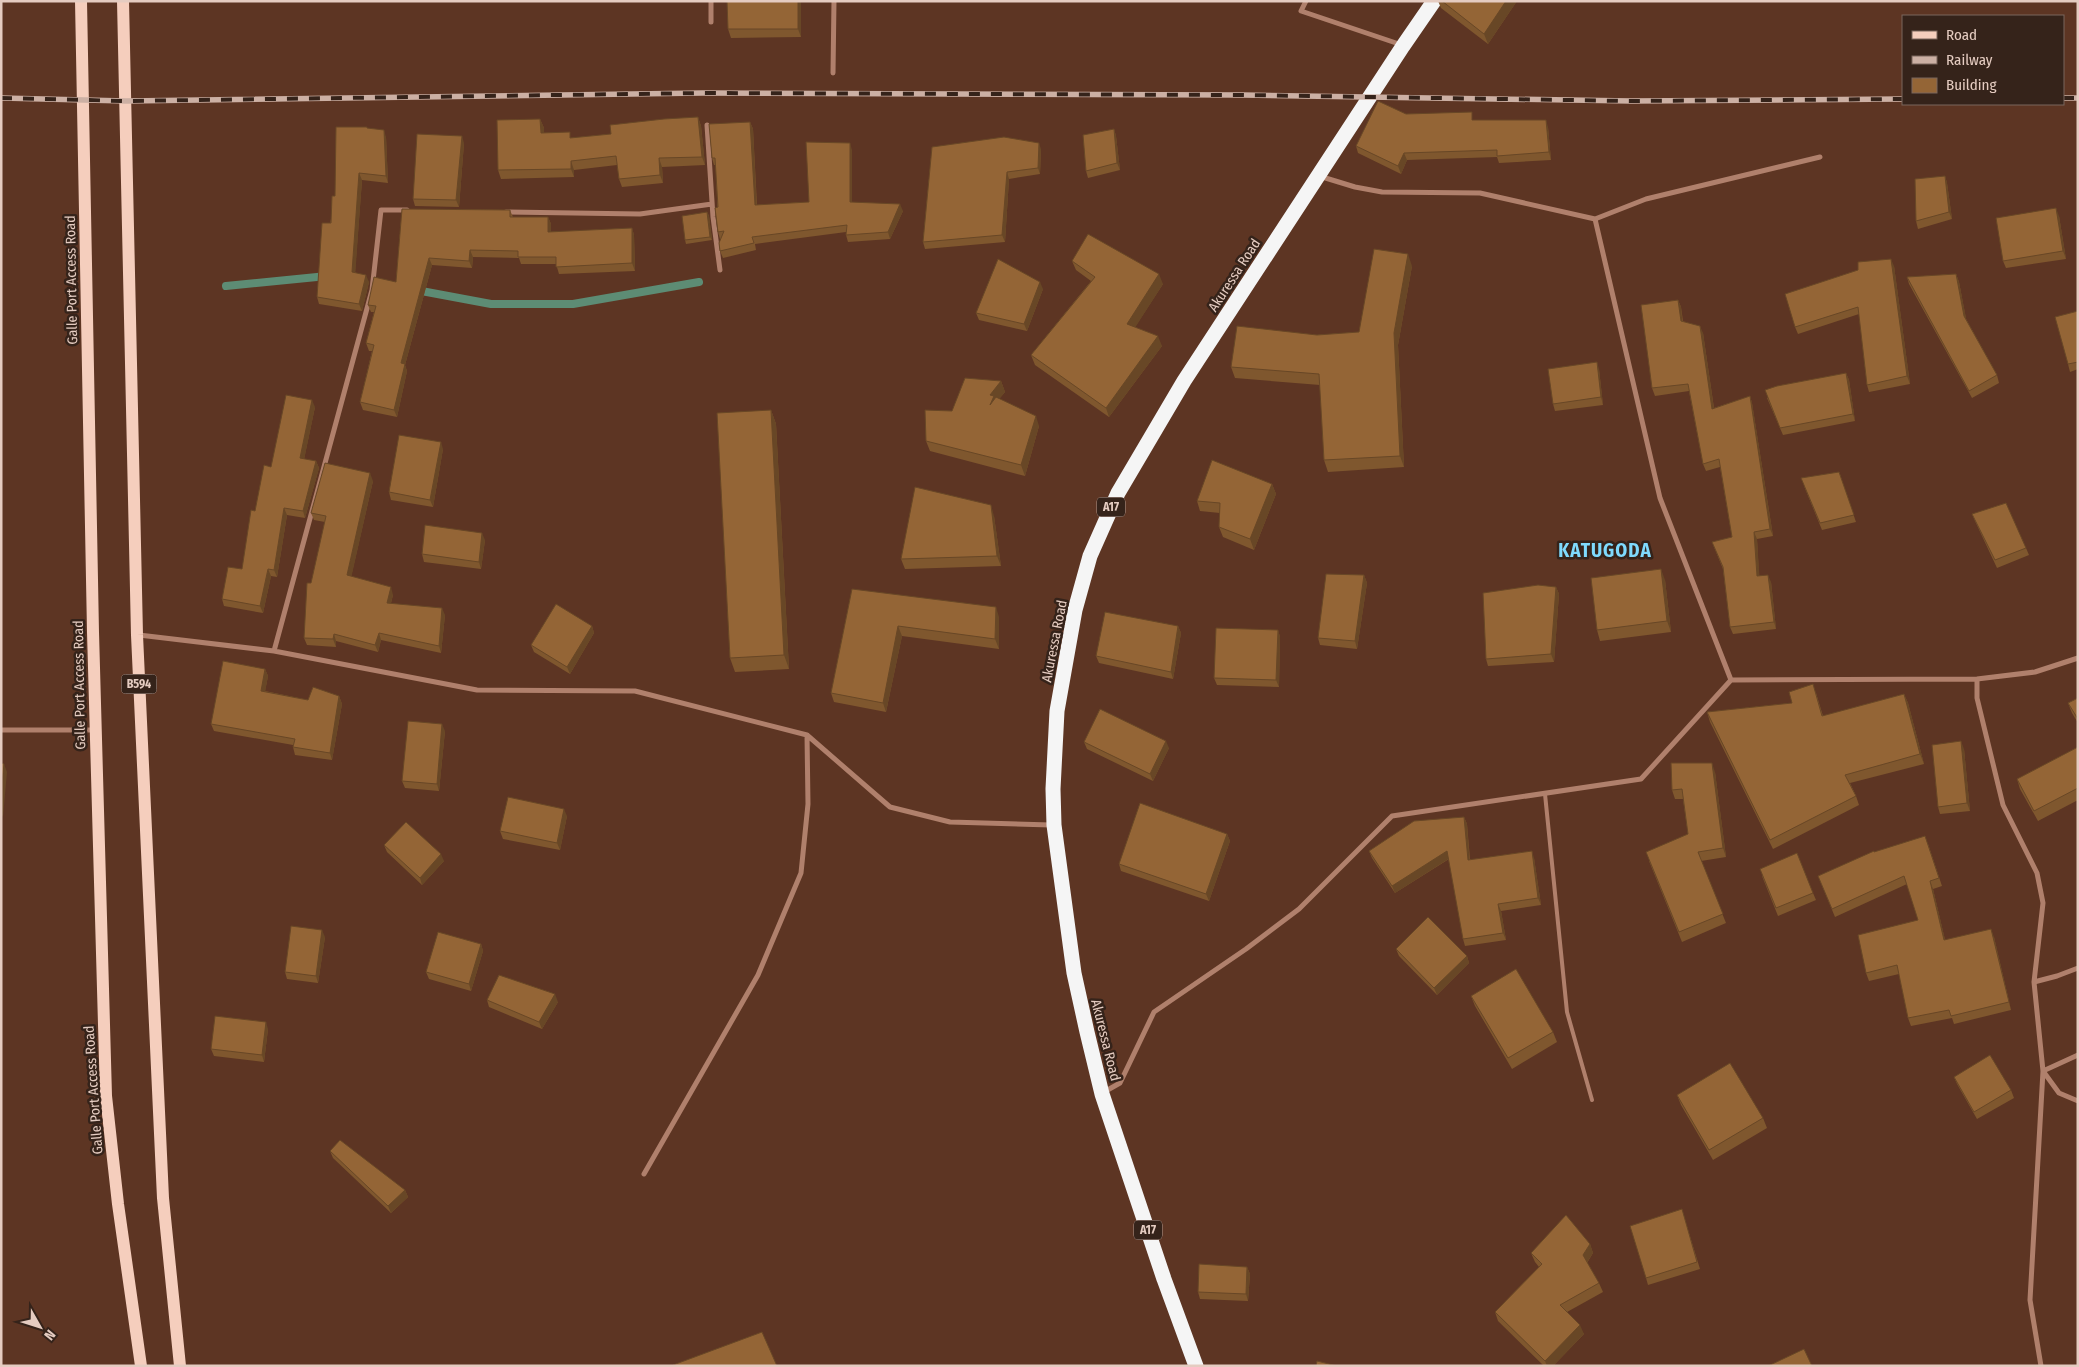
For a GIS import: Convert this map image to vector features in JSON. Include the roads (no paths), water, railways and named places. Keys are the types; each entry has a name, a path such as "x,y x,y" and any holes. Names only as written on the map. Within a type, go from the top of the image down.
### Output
{"highway":[{"name":"Akuressa Road","path":"1196,1366 1164,1279 1102,1094 1074,973 1054,825 1053,789 1057,710 1075,610 1090,556 1118,493 1184,381 1434,1"}],"main road":[{"path":"76,1 82,22"},
{"name":"Galle Port Access Road","path":"81,1 95,730 106,1096 118,1204 141,1365"},
{"name":"B594","path":"123,2 137,635 163,1198 180,1366"}],"street":[{"path":"711,1 711,22"},
{"path":"833,73 834,1"},
{"path":"1306,1 1301,11 1403,46"},
{"path":"707,125 712,204 720,270"},
{"path":"1319,176 1355,187 1382,192 1480,193 1595,219 1646,199 1820,157"},
{"path":"496,212 640,214 712,204"},
{"path":"274,651 372,290 380,210 409,210"},
{"path":"1595,219 1660,498 1731,680"},
{"path":"137,635 274,651 477,690 635,691 806,735 890,807 950,822 1054,825"},
{"path":"1102,1094 1120,1083 1154,1012 1246,949 1299,909 1392,816 1641,779 1731,680 1976,679 2034,672 2078,658"},
{"path":"1976,679 1977,698 2003,805 2037,873 2043,903 2034,982 2043,1071 2030,1300 2041,1366"},
{"path":"1,730 95,730"},
{"path":"644,1174 758,975 801,873 808,804 806,735"},
{"path":"2034,982 2078,968"},
{"path":"2043,1071 2078,1055"},
{"path":"2043,1071 2059,1093 2078,1101"}],"lane":[{"path":"1545,794 1567,1012 1592,1100"}],"waterway":[{"path":"226,286 327,276"},
{"path":"416,290 491,304 573,304 699,282"}],"railway":[{"path":"1,98 126,101 703,93 1243,95 1631,101 1902,99"},
{"path":"2064,98 2078,98"}],"district":[{"name":"KATUGODA","path":"1605,550"}]}
